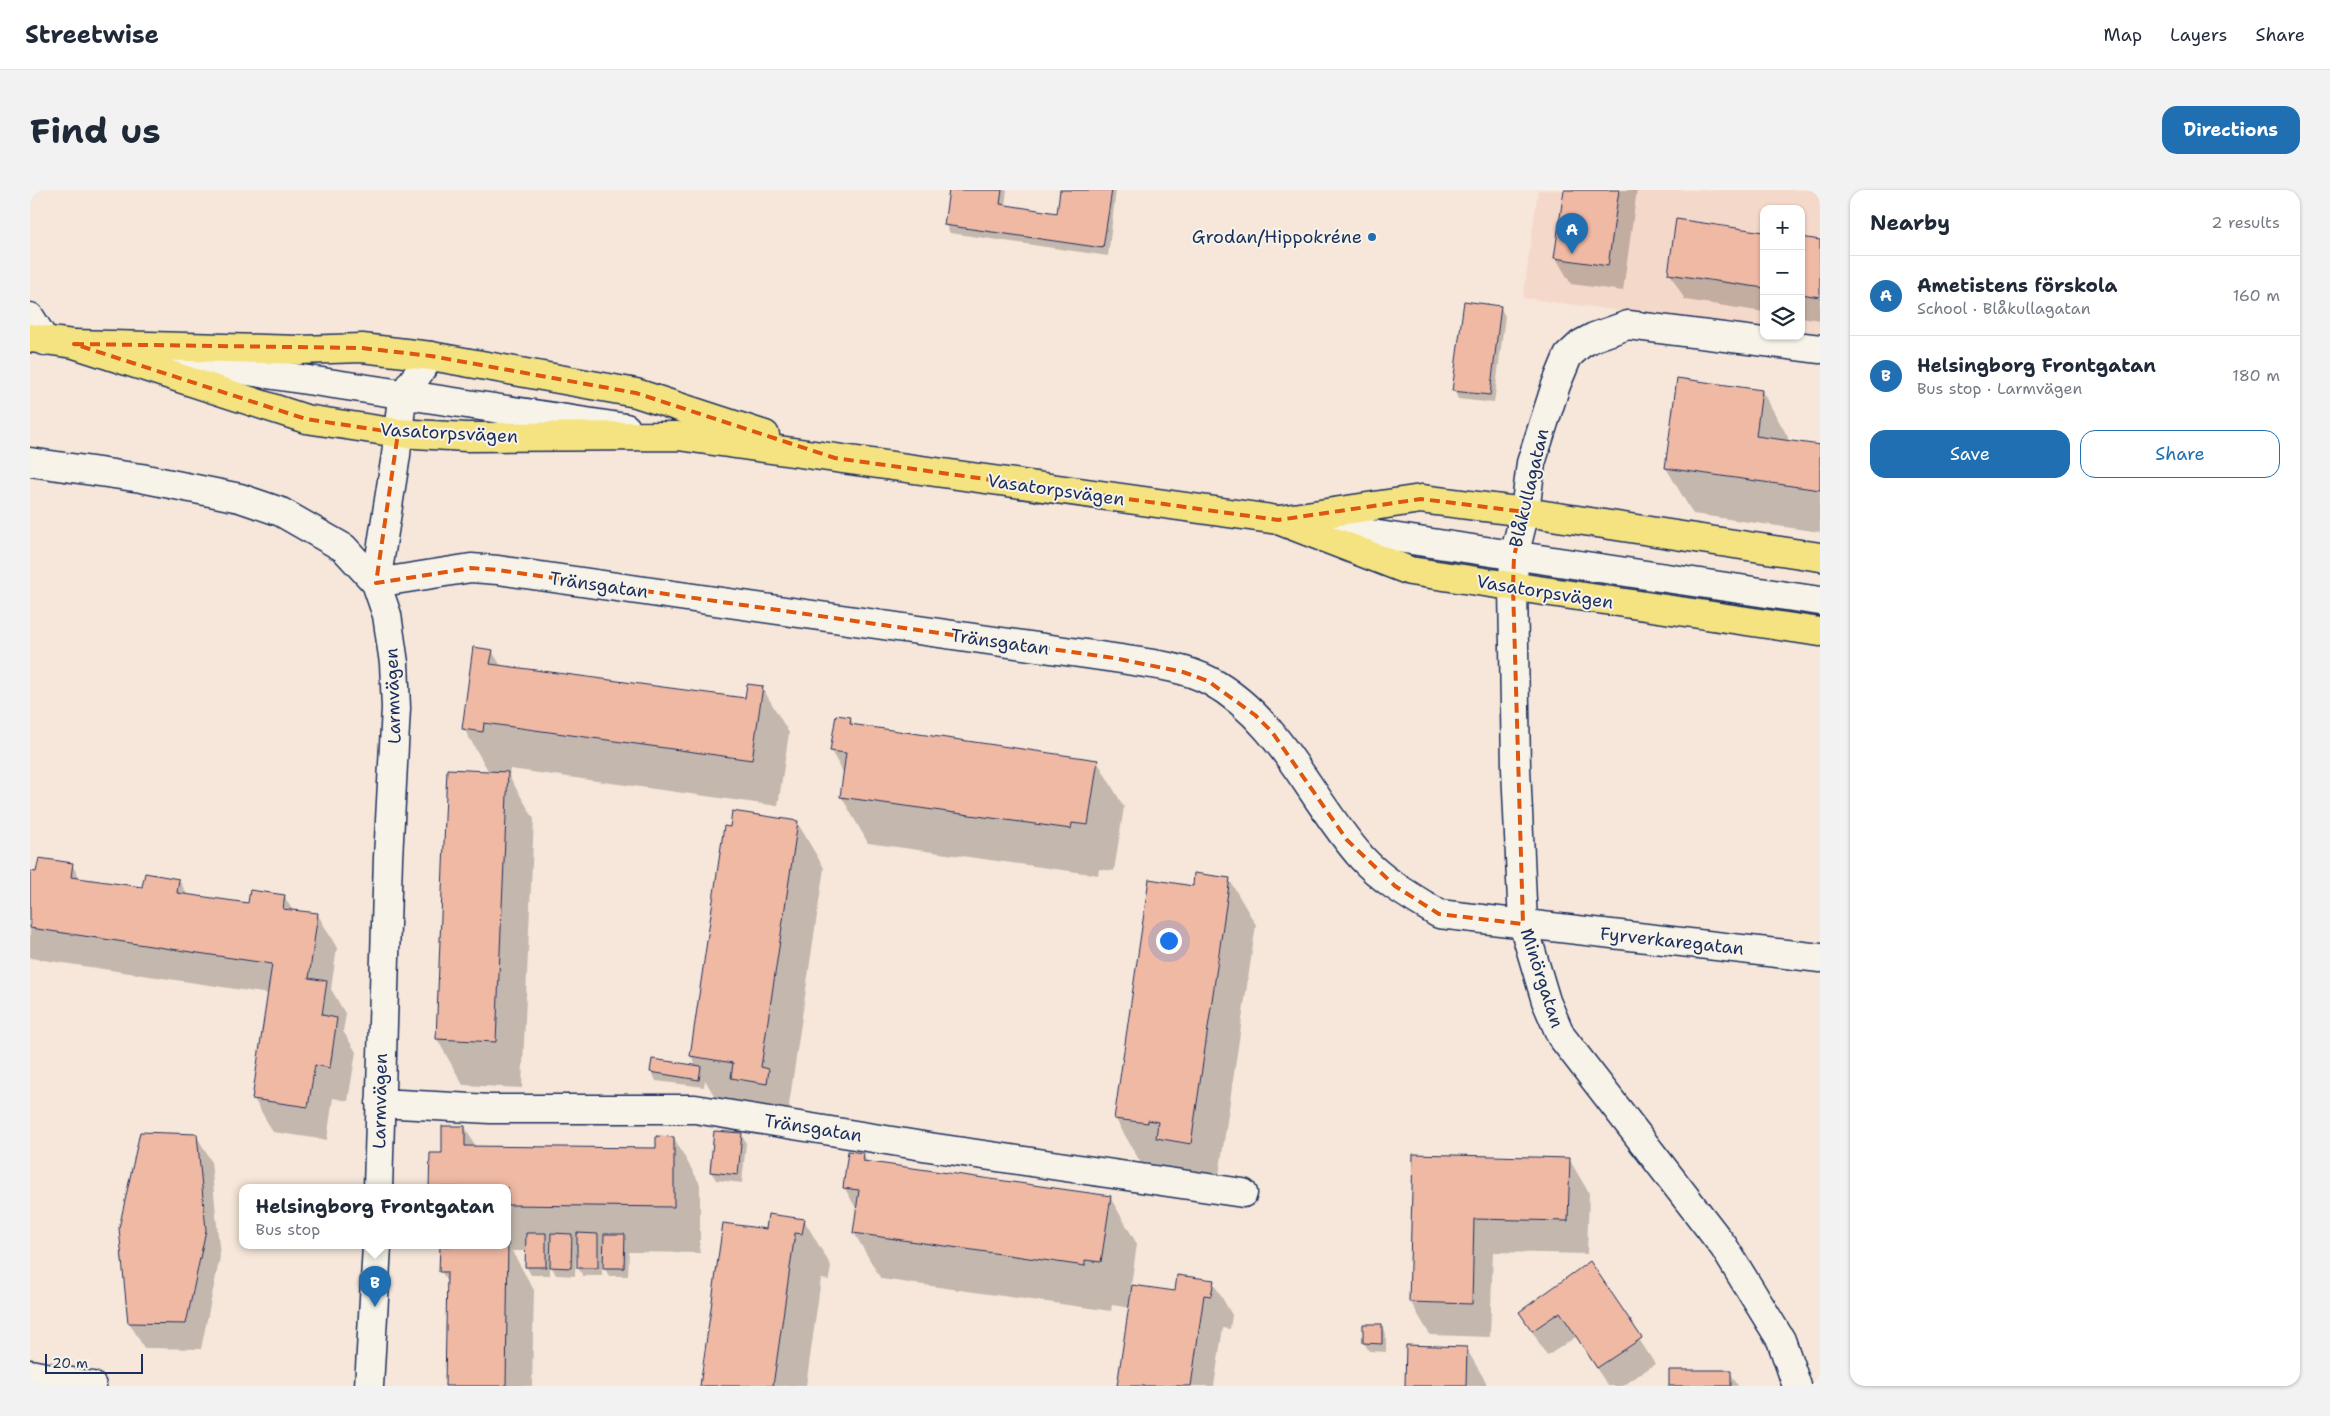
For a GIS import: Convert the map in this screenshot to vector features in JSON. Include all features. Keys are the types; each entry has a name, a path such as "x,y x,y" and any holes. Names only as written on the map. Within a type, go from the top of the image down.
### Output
{"main road":[{"name":"Vasatorpsvägen","path":"37,340 74,344 300,350 362,348 431,356 636,393 835,458"},
{"name":"Vasatorpsvägen","path":"74,344 306,419 398,433 466,437 678,436 1278,520 1410,571 1820,632"},
{"name":"Vasatorpsvägen","path":"1278,520 1421,499 1525,512 1820,557"}],"street":[{"path":"30,317 37,340"},
{"name":"Blåkullagatan","path":"1514,556 1525,512 1531,463 1556,385 1568,356 1581,344 1594,337 1628,325 1820,349"},
{"path":"74,344 402,396 678,436"},
{"path":"376,583 402,396 431,356"},
{"name":"Larmvägen","path":"30,462 141,478 240,498 281,512 344,548 376,583 387,615 394,663 396,708 378,1184"},
{"path":"1278,520 1820,600"},
{"name":"Minörgatan","path":"1514,556 1516,768 1523,924 1546,1001 1561,1036 1724,1247 1781,1340 1797,1386"},
{"name":"Tränsgatan","path":"376,583 471,568 498,570 1114,658 1183,672 1208,680 1233,696 1267,726 1347,840 1374,870 1395,886 1439,914 1523,924"},
{"name":"Fyrverkaregatan","path":"1523,924 1820,958"},
{"name":"Tränsgatan","path":"380,1103 490,1109 695,1109 929,1147 1243,1193"},
{"path":"368,1386 376,1249"},
{"path":"30,1374 92,1386"}],"highlighted area":[{"path":"74,344 362,348 431,356 636,393 835,458 1278,520 1421,499 1525,512 1514,556 1513,587 1523,924 1439,914 1395,886 1347,840 1272,732 1255,715 1208,681 1183,672 1114,658 498,570 471,568 376,583 398,433 306,419"}],"shaded area":[{"path":"1538,190 1820,190 1820,338 1805,336 1805,205 1760,205 1760,329 1523,298"}],"building":[{"path":"949,190 1002,190 1000,204 1057,213 1060,190 1112,190 1103,248 944,225"},
{"path":"1564,190 1619,190 1608,266 1554,258"},
{"path":"1676,219 1760,231 1760,287 1668,274"},
{"path":"1805,238 1820,240 1820,297 1805,295"},
{"path":"1464,301 1501,306 1490,395 1452,391"},
{"path":"1677,378 1762,390 1756,436 1820,445 1820,490 1665,468"},
{"path":"473,647 493,650 490,664 745,698 747,684 763,686 752,760 484,723 483,732 462,729"},
{"path":"836,715 851,717 850,724 1098,760 1088,825 1072,823 1071,829 840,797 846,753 830,751"},
{"path":"447,769 508,772 496,1042 436,1039"},
{"path":"732,811 798,821 761,1067 769,1069 767,1084 731,1078 733,1063 690,1056 724,826 730,827"},
{"path":"39,858 73,863 71,877 142,887 145,873 179,879 177,893 248,903 250,890 285,895 283,909 318,913 309,978 327,981 322,1015 337,1018 330,1068 315,1065 308,1107 252,1099 272,964 30,928 30,871 36,872"},
{"path":"1194,873 1230,878 1191,1144 1156,1138 1158,1122 1148,1120 1148,1123 1114,1119 1149,879 1193,886"},
{"path":"652,1059 701,1066 699,1080 650,1072"},
{"path":"442,1126 465,1126 465,1146 656,1148 656,1136 674,1137 674,1207 511,1205 511,1184 429,1184 430,1153 442,1153"},
{"path":"714,1131 742,1133 738,1175 710,1172"},
{"path":"140,1132 197,1134 206,1230 186,1324 128,1323 119,1228"},
{"path":"848,1151 864,1153 863,1161 1111,1196 1101,1262 1085,1260 1085,1266 853,1233 859,1190 843,1188"},
{"path":"1413,1154 1570,1158 1568,1221 1474,1219 1472,1304 1409,1302"},
{"path":"768,1214 805,1219 802,1234 795,1233 773,1386 700,1386 723,1223 766,1229"},
{"path":"526,1233 546,1233 546,1267 525,1267"},
{"path":"551,1233 572,1234 571,1268 550,1267"},
{"path":"577,1233 598,1234 598,1268 577,1268"},
{"path":"604,1234 625,1234 624,1268 603,1268"},
{"path":"440,1249 508,1249 506,1386 445,1386 447,1272 439,1272"},
{"path":"1590,1261 1642,1338 1597,1368 1560,1312 1532,1331 1519,1312"},
{"path":"1177,1275 1214,1280 1211,1296 1204,1295 1191,1386 1117,1386 1132,1285 1175,1291"},
{"path":"1363,1324 1382,1324 1382,1344 1363,1343"},
{"path":"1406,1345 1467,1347 1466,1386 1405,1386"},
{"path":"1669,1370 1731,1370 1731,1386 1669,1386"}],"place":[{"name":"Grodan/Hippokréne","path":"1372,237"},
{"name":"Ametistens förskola","path":"1572,254"},
{"name":"Helsingborg Frontgatan","path":"375,1307"}]}
